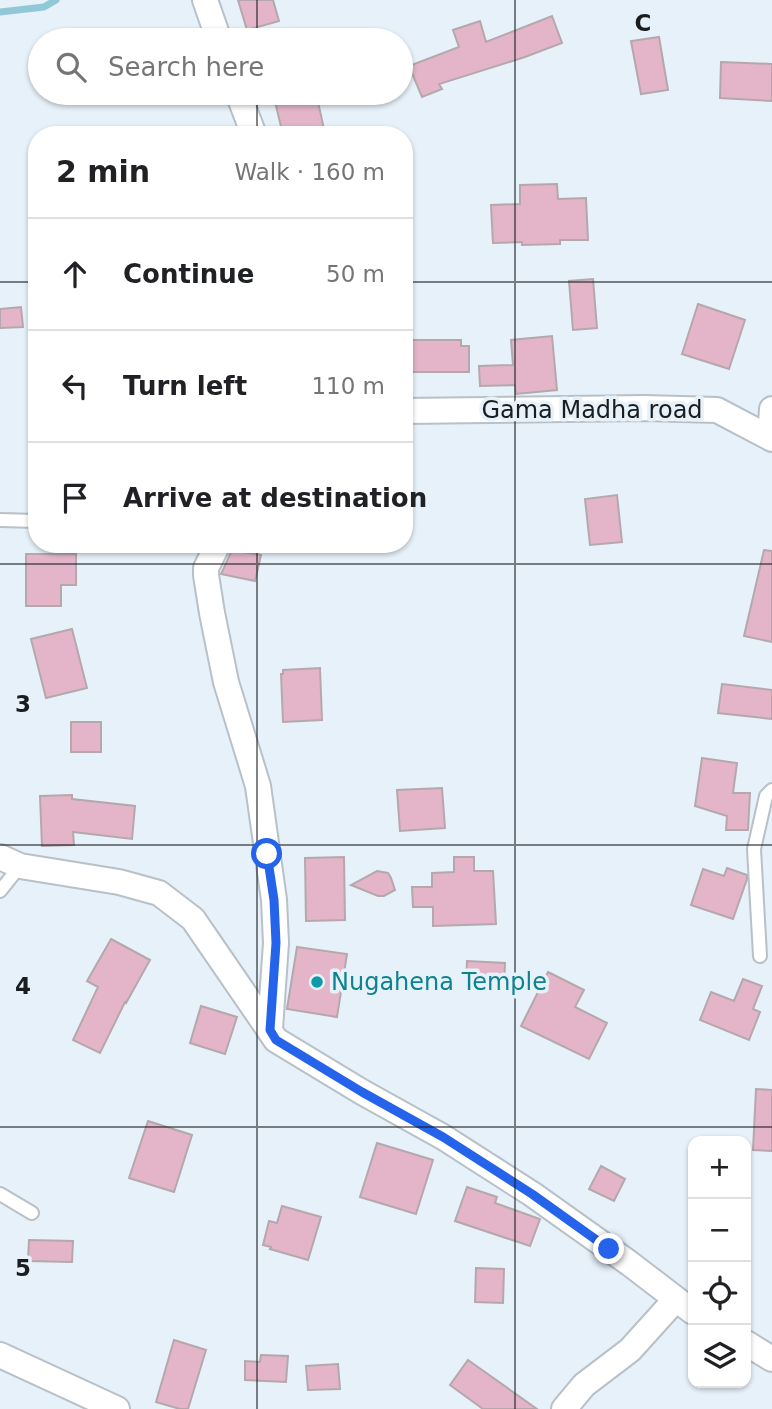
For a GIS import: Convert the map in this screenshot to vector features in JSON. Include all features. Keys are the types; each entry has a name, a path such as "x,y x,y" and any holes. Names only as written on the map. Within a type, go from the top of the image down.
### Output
{"street":[{"path":"205,0 215,28"},
{"path":"243,105 251,126"},
{"name":"Gama Madha road","path":"413,411 643,408 716,410 771,439"},
{"path":"771,439 772,410"},
{"path":"214,553 206,568 212,613 226,682 258,786 274,900 276,943 270,1030"},
{"path":"10,861 120,882 159,893 193,919 276,1040 443,1137 532,1194 684,1306 584,1385 564,1409"},
{"path":"751,1346 772,1359"},
{"path":"0,1355 117,1409"}],"lane":[{"path":"0,520 28,521"},
{"path":"760,956 754,849 766,796 772,790"},
{"path":"0,891 10,861"},
{"path":"0,1194 32,1213"}],"building":[{"path":"238,0 273,0 279,21 246,28"},
{"path":"552,16 562,43 439,84 442,89 422,97 413,76 413,64 459,47 453,30 480,21 486,42"},
{"path":"659,37 668,90 641,94 631,41"},
{"path":"721,62 772,64 772,101 720,98"},
{"path":"276,105 319,105 323,126 281,126"},
{"path":"557,184 558,199 586,198 588,240 560,240 560,244 493,243 491,205 520,204 520,185"},
{"path":"593,279 597,328 573,330 569,281"},
{"path":"698,304 745,320 729,369 682,354"},
{"path":"21,307 23,327 0,328 0,309"},
{"path":"552,336 557,390 516,394 515,385 480,386 479,366 513,365 511,340"},
{"path":"413,340 461,340 461,346 469,346 469,372 413,372"},
{"path":"617,495 622,542 590,545 585,499"},
{"path":"764,550 772,551 772,642 744,636"},
{"path":"231,553 261,555 255,581 221,574"},
{"path":"26,554 76,554 76,585 61,585 61,606 26,606"},
{"path":"72,629 87,688 46,698 31,639"},
{"path":"320,668 322,720 283,722 283,670"},
{"path":"722,684 772,690 772,719 718,713"},
{"path":"71,722 101,722 101,752 71,752"},
{"path":"702,758 737,763 733,793 750,793 748,830 726,830 727,816 695,806"},
{"path":"442,788 445,828 400,831 397,790"},
{"path":"72,795 72,799 135,806 132,839 73,832 74,845 42,846 40,796"},
{"path":"344,857 345,920 306,921 305,858"},
{"path":"454,857 474,857 474,871 493,871 496,924 433,926 433,907 413,907 412,887 432,887 432,873 454,872"},
{"path":"727,868 747,875 733,919 691,905 703,869 724,876"},
{"path":"377,871 388,873 395,890 378,896 351,885"},
{"path":"111,939 150,960 125,1002 100,1053 73,1040 98,987 87,981"},
{"name":"Nugahena Temple","path":"297,947 347,954 337,1017 287,1009"},
{"path":"467,961 505,963 504,986 466,983"},
{"path":"548,972 584,990 575,1007 607,1023 589,1059 521,1026"},
{"path":"743,979 762,986 753,1009 760,1012 749,1040 700,1020 711,992 734,1001"},
{"path":"201,1006 237,1017 225,1054 190,1043"},
{"path":"756,1089 772,1090 772,1151 753,1150"},
{"path":"148,1121 192,1135 174,1192 129,1178"},
{"path":"377,1143 433,1160 416,1214 360,1197"},
{"path":"601,1166 625,1179 614,1201 589,1189"},
{"path":"467,1187 497,1197 495,1203 540,1219 530,1246 455,1221"},
{"path":"282,1206 321,1217 308,1260 263,1245 269,1221 277,1223"},
{"path":"29,1240 73,1241 72,1262 28,1261"},
{"path":"476,1268 504,1269 503,1303 475,1302"},
{"path":"174,1340 206,1350 188,1409 156,1402"},
{"path":"261,1355 288,1356 286,1382 245,1380 245,1361 260,1362"},
{"path":"468,1360 537,1409 483,1409 450,1385"},
{"path":"338,1364 340,1389 308,1390 306,1366"}],"waterway":[{"path":"0,12 44,7 56,0"}],"place":[{"name":"Nugahena Temple","path":"317,982"}],"route":[{"path":"267,854 274,900 276,943 270,1030 276,1040 443,1137 532,1194 609,1249"}]}
